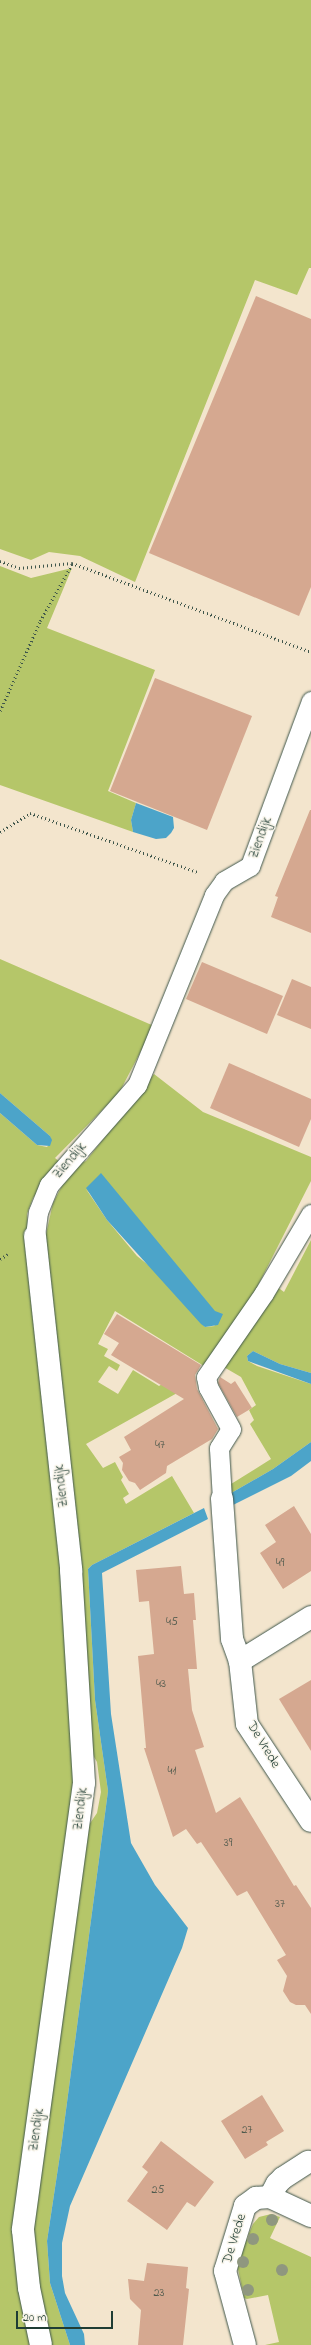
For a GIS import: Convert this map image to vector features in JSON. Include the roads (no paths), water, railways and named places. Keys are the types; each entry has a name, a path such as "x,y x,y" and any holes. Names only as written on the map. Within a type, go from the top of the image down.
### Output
{"street":[{"name":"Ziendijk","path":"35,1236 72,1570 84,1783 23,2230 29,2288 41,2345"},
{"name":"De Vrede","path":"222,1500 232,1639 240,1661 247,1724 311,1821"},
{"path":"240,1661 311,1617"},
{"path":"308,2162 277,2184 270,2197 311,2216"},
{"name":"De Vrede","path":"245,2345 225,2271 246,2206 256,2198 270,2197"}],"lane":[{"name":"Ziendijk","path":"35,1236 38,1212 49,1185 137,1085 214,895 224,881 250,866 311,701"},
{"path":"222,1500 219,1448 231,1428 208,1387 206,1377 264,1293 311,1214"}],"water":[{"path":"136,803 173,817 174,828 166,838 156,839 133,832 131,820"},
{"path":"0,1093 50,1136 52,1140 50,1146 37,1145 0,1113"},
{"path":"101,1173 215,1311 223,1314 218,1325 205,1327 201,1324 107,1220 86,1188"},
{"path":"253,1351 280,1364 311,1373 311,1384 248,1361 247,1356"},
{"path":"311,1442 311,1461 291,1476 231,1506 226,1496 273,1469"},
{"path":"204,1508 208,1519 102,1573 111,1714 131,1843 155,1885 188,1928 182,1948 70,2206 62,2243 62,2276 65,2293 84,2334 85,2345 70,2345 50,2283 47,2241 61,2148 108,1791 95,1700 88,1569 92,1565"}]}
